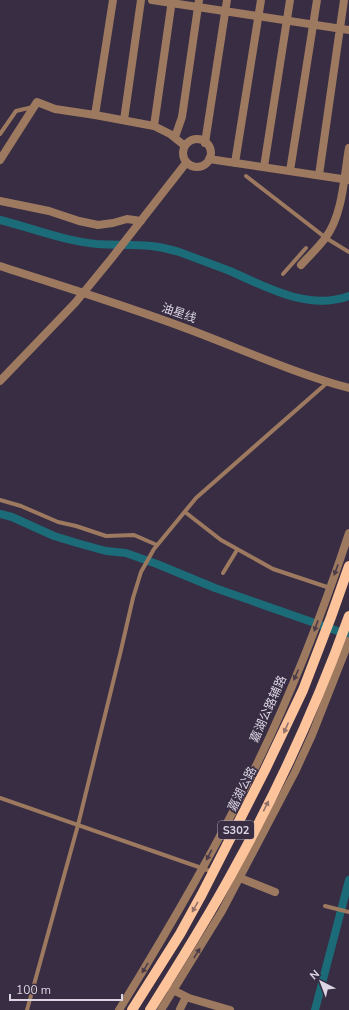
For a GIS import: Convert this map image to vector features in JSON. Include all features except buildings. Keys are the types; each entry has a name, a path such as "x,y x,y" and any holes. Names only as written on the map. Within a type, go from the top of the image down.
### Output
{"main road":[{"name":"嘉湖公路","path":"132,1010 180,934 214,872 284,733 322,641 349,566"},
{"name":"S302","path":"150,1010 169,988 236,877 341,648 348,618"}],"street":[{"path":"95,115 113,0"},
{"path":"124,120 141,0"},
{"path":"152,0 198,4 226,11 349,30"},
{"path":"205,143 228,0"},
{"path":"235,163 261,0"},
{"path":"264,167 290,0"},
{"path":"290,171 317,0"},
{"path":"319,175 344,0"},
{"path":"154,126 172,2"},
{"path":"175,138 182,117 198,4"},
{"path":"0,159 37,102 54,109 154,126 170,134 185,146"},
{"path":"192,140 205,143 210,150 209,159 203,166 190,166 186,162 183,154 185,146 192,140"},
{"path":"302,261 326,238 332,228 346,179 349,148"},
{"path":"209,159 346,179"},
{"path":"0,381 75,304 82,293 135,229 186,162"},
{"path":"0,201 49,211 79,221 98,225 128,220 141,221"},
{"name":"油星线","path":"0,266 202,334 239,350 349,388"},
{"name":"嘉湖公路辅路","path":"119,1010 184,902 254,771 311,639 349,533"},
{"path":"341,648 349,640"},
{"path":"236,877 275,892"},
{"path":"161,1010 169,988 186,997 230,1010"},
{"path":"180,1009 186,997"}],"lane":[{"path":"0,134 16,111 34,107"},
{"path":"246,176 326,238 349,252"},
{"path":"283,274 302,261 306,248"},
{"path":"27,1010 78,824 133,598 141,572 156,547 196,498 328,382"},
{"path":"0,500 21,506 58,522 106,536 134,535 156,547"},
{"path":"185,512 221,540 273,569 330,588"},
{"path":"223,573 237,550"},
{"path":"0,798 214,872"},
{"path":"325,906 349,912"}],"waterway":[{"path":"0,220 60,237 85,242 160,247 182,253 230,271 273,290 303,299 318,301 334,300 349,296"},
{"path":"0,514 12,517 54,536 106,551 126,553 215,588 349,635"},
{"path":"315,1010 349,880"}]}
